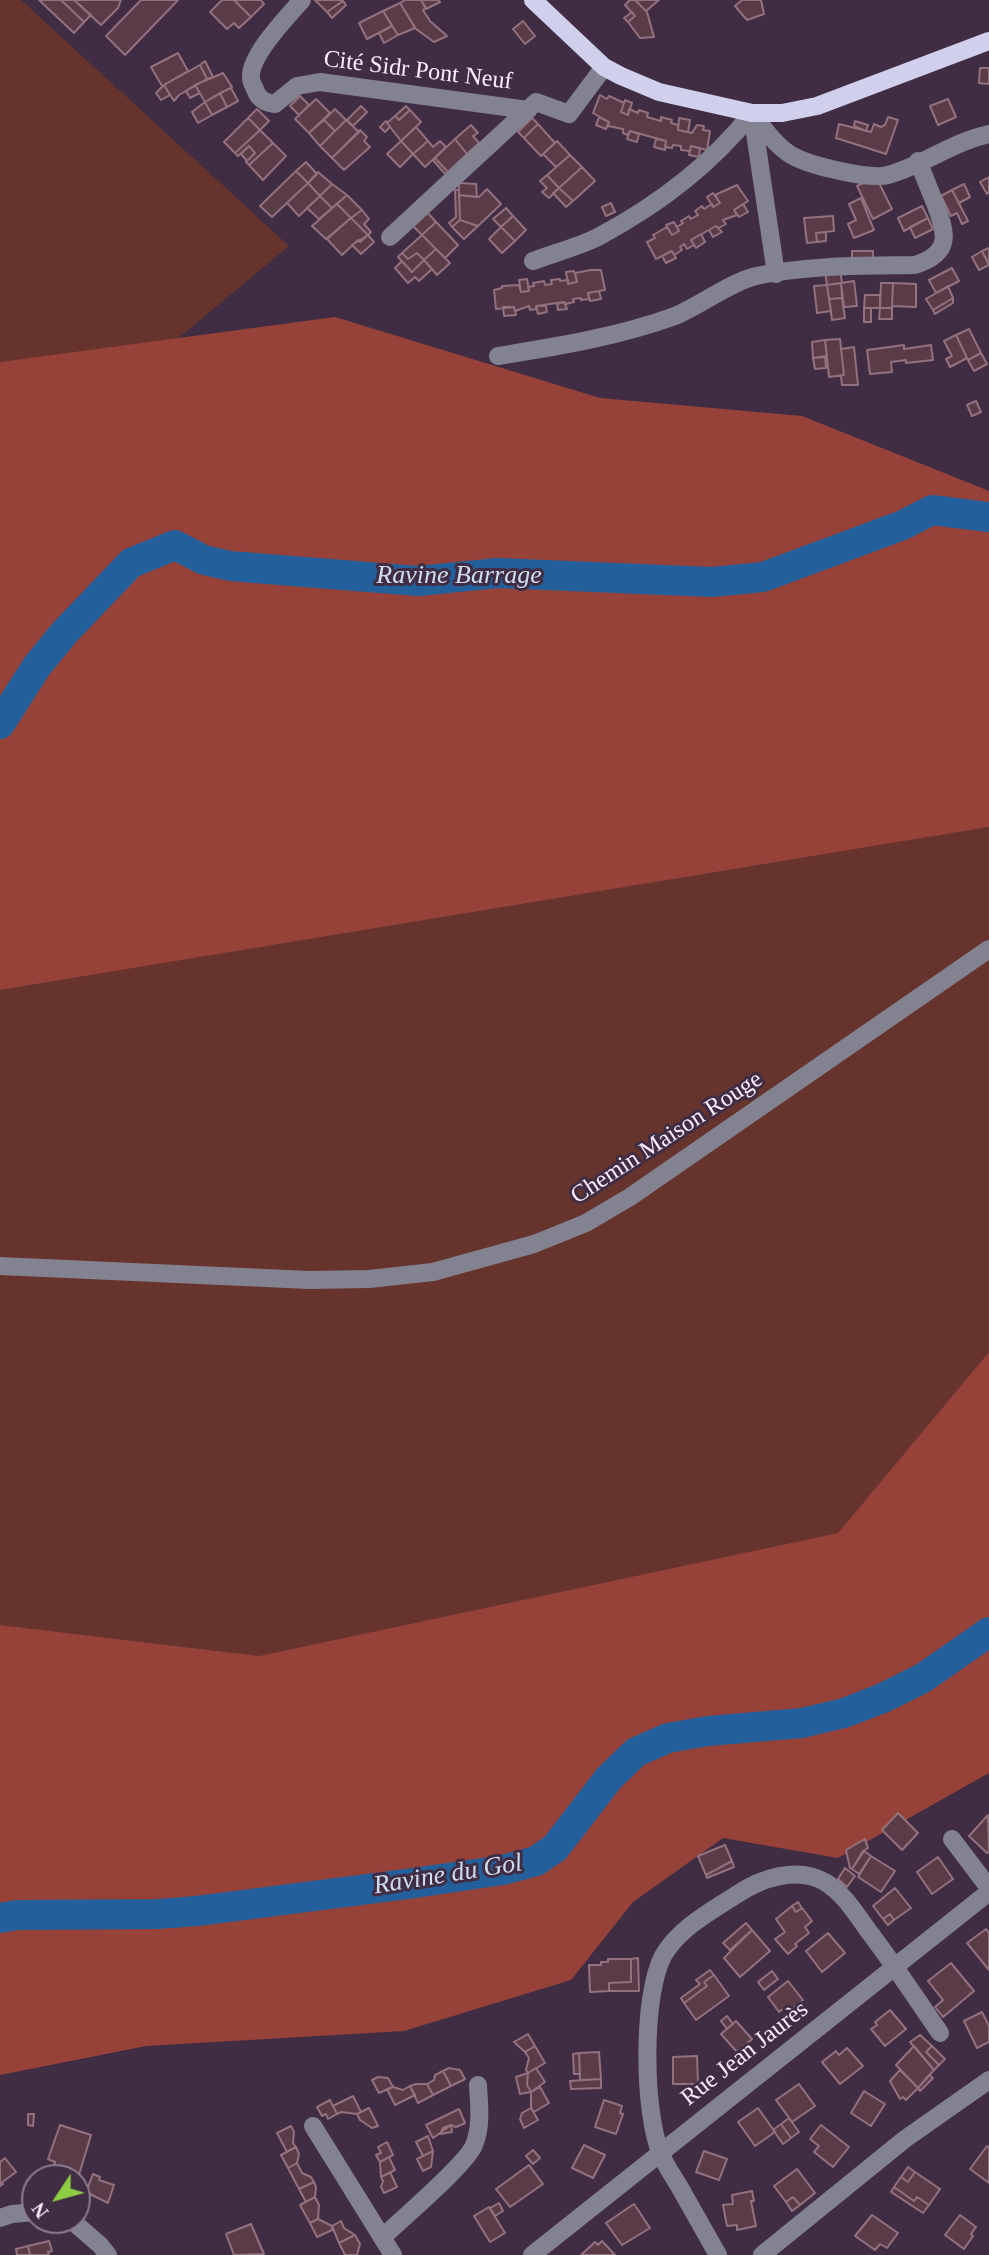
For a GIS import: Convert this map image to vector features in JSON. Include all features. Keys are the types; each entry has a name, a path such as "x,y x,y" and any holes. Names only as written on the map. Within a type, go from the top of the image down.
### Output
{"main road":[{"path":"533,0 604,67 659,92 752,113 782,113 817,106 989,41"}],"street":[{"name":"Cité Sidr Pont Neuf","path":"302,0 283,21 256,61 250,78 257,95 266,103 275,104 297,86 320,82 528,110"},
{"name":"Cité Sidr Pont Neuf","path":"390,237 536,102 569,114 604,67"},
{"path":"752,113 777,144 793,156 870,177 886,176 918,161 985,140"},
{"path":"533,261 596,238 653,204 692,176 727,144 752,113"},
{"path":"752,113 776,274"},
{"path":"498,356 592,341 637,329 678,314 754,276 811,267 915,265 930,260 940,251 944,241 944,226 918,161"},
{"name":"Chemin Maison Rouge","path":"0,1266 309,1280 369,1279 432,1272 534,1244 586,1223 630,1197 989,949"},
{"path":"952,1839 989,1890"},
{"path":"718,2255 660,2153 649,2100 648,2038 655,1979 664,1955 677,1937 707,1913 742,1891 771,1878 797,1873 811,1876 826,1883 843,1897 895,1966 940,2033"},
{"name":"Rue Jean Jaurès","path":"532,2255 989,1890"},
{"path":"762,2255 905,2139 989,2080"},
{"path":"382,2238 473,2148 480,2125 478,2085"},
{"path":"313,2126 393,2255"},
{"path":"0,2218 21,2213"},
{"path":"87,2234 107,2255"}],"shaded area":[{"path":"0,0 21,0 289,246 176,340 0,362"},
{"path":"335,317 600,398 802,416 989,491 989,827 0,990 0,362"},
{"path":"989,827 989,1352 838,1533 259,1656 0,1625 0,990"},
{"path":"989,1352 989,1773 838,1858 723,1838 633,1902 571,1980 404,2031 146,2046 0,2075 0,1625 259,1656 838,1533"}],"building":[{"path":"39,0 61,0 84,22 74,33"},
{"path":"61,0 74,0 91,15 84,22"},
{"path":"74,0 121,0 118,8 101,25"},
{"path":"141,0 178,0 125,55 106,36"},
{"path":"222,0 234,0 251,17 239,28 234,23 227,29 210,12"},
{"path":"234,0 261,0 264,4 251,17"},
{"path":"315,0 342,0 343,1 327,12"},
{"path":"405,0 421,0 426,8 423,10 430,21 447,36 434,42 416,29 400,3"},
{"path":"421,0 438,0 440,2 426,9"},
{"path":"630,0 635,0 647,12 654,37 640,38 628,22 635,16 625,5"},
{"path":"635,0 659,0 646,11"},
{"path":"742,0 761,0 764,14 747,20 735,6"},
{"path":"343,1 346,5 332,18 327,12"},
{"path":"400,3 415,28 398,35 383,11"},
{"path":"383,11 392,26 367,39 359,23"},
{"path":"632,12 635,16 628,22 624,18"},
{"path":"523,21 535,36 525,44 513,29"},
{"path":"392,26 398,35 384,43 379,33"},
{"path":"178,53 188,71 162,86 151,67"},
{"path":"205,61 213,77 207,79 200,65"},
{"path":"200,65 207,79 179,95 174,101 164,85"},
{"path":"980,68 989,68 989,84 979,83"},
{"path":"223,73 232,87 205,102 195,85"},
{"path":"164,85 170,95 161,100 156,93"},
{"path":"195,85 200,93 190,98 186,91"},
{"path":"231,88 238,101 227,107 220,93"},
{"path":"220,93 227,107 212,115 205,102"},
{"path":"600,95 624,103 621,112 628,115 629,109 638,113 639,110 648,113 647,117 661,121 661,117 672,120 671,123 678,125 678,130 692,133 697,125 704,126 703,130 710,131 707,150 691,146 690,151 681,150 681,146 665,147 666,141 630,131 628,135 623,133 623,129 608,126 609,122 593,113"},
{"path":"300,96 309,105 299,115 290,106"},
{"path":"316,99 330,113 309,133 295,119"},
{"path":"948,99 956,117 938,125 930,106"},
{"path":"625,100 632,103 628,115 621,112"},
{"path":"205,102 212,115 198,123 192,112"},
{"path":"361,106 367,112 353,126 347,120"},
{"path":"406,106 410,110 399,120 395,116"},
{"path":"257,109 269,121 260,130 248,118"},
{"path":"335,109 346,120 335,131 324,120"},
{"path":"410,110 421,122 401,141 387,123 395,116 399,120"},
{"path":"599,117 609,122 606,129 596,125"},
{"path":"888,117 898,120 886,154 836,138 839,124 871,132 874,124 881,127 885,125"},
{"path":"248,118 260,130 235,153 224,142"},
{"path":"532,118 538,124 524,138 518,132"},
{"path":"679,118 690,120 688,132 678,130"},
{"path":"324,120 335,131 320,146 309,133"},
{"path":"346,120 359,132 332,158 320,146"},
{"path":"386,121 390,127 385,132 380,127"},
{"path":"855,121 868,125 866,131 854,126"},
{"path":"538,124 555,143 541,156 524,138"},
{"path":"471,125 478,133 473,136 479,143 467,154 455,139"},
{"path":"416,127 428,141 413,154 401,141"},
{"path":"260,130 273,143 249,165 246,162 255,153 249,146 238,156 235,153"},
{"path":"360,130 367,137 364,141 370,147 344,170 332,158"},
{"path":"630,131 639,134 637,142 627,139"},
{"path":"455,139 467,154 448,172 435,158"},
{"path":"656,139 666,141 665,150 654,147"},
{"path":"401,141 413,154 400,167 387,154"},
{"path":"428,141 433,147 440,141 446,147 425,167 413,154"},
{"path":"557,141 570,155 556,167 543,154"},
{"path":"273,143 286,156 263,180 249,165"},
{"path":"249,146 255,153 247,161 241,154"},
{"path":"691,146 700,148 699,157 689,155"},
{"path":"570,155 582,167 559,188 547,175"},
{"path":"435,158 448,172 445,174 433,160"},
{"path":"306,162 317,174 308,183 296,171"},
{"path":"582,167 595,181 573,201 559,188"},
{"path":"296,171 308,183 272,217 260,206"},
{"path":"318,172 332,184 320,196 308,183"},
{"path":"547,175 559,188 549,198 542,192 547,188 540,181"},
{"path":"876,177 892,209 873,219 857,186"},
{"path":"989,177 989,192 987,194 980,182"},
{"path":"308,183 320,196 299,216 287,203"},
{"path":"459,183 476,184 477,197 459,195"},
{"path":"332,184 347,195 332,208 320,196"},
{"path":"964,184 970,197 959,203 952,190"},
{"path":"737,185 748,201 734,210 737,215 723,220 726,224 719,228 716,226 691,240 694,245 687,249 684,244 680,247 682,250 674,255 672,251 656,259 647,242 655,238 653,235 667,227 672,235 679,231 677,227 683,223 681,221 698,215 695,211 702,206 704,209 720,203 715,195"},
{"path":"559,188 573,201 566,207 553,193"},
{"path":"487,189 501,204 478,226 460,220 459,195 479,197"},
{"path":"455,190 459,190 460,220 452,227 449,223 456,217"},
{"path":"952,190 968,221 962,224 957,213 951,216 941,196"},
{"path":"713,193 720,203 713,207 707,197"},
{"path":"347,195 362,210 351,218 337,204"},
{"path":"320,196 332,208 319,219 307,208"},
{"path":"861,198 874,230 854,238 848,224 856,220 849,204"},
{"path":"611,203 615,212 606,216 602,207"},
{"path":"337,204 351,218 326,239 312,226"},
{"path":"743,204 748,212 739,217 734,210"},
{"path":"922,206 928,218 904,231 898,218"},
{"path":"506,208 513,216 501,227 493,219"},
{"path":"362,210 369,219 364,224 371,232 368,235 351,218"},
{"path":"427,212 436,222 422,235 413,226"},
{"path":"513,216 526,230 515,241 501,227"},
{"path":"833,216 834,231 816,233 817,242 807,243 804,218"},
{"path":"351,218 368,235 360,242 358,240 342,255 327,239"},
{"path":"928,218 933,229 915,238 910,227"},
{"path":"460,220 478,226 464,239 452,227"},
{"path":"436,222 458,245 445,258 422,235"},
{"path":"674,222 679,231 672,235 666,225"},
{"path":"716,226 722,232 713,237 709,230"},
{"path":"501,227 515,241 502,253 489,239"},
{"path":"826,232 826,241 817,242 816,233"},
{"path":"701,234 705,242 696,248 691,240"},
{"path":"368,235 374,242 361,254 352,245"},
{"path":"422,235 436,249 424,260 417,253 408,259 402,253"},
{"path":"989,248 989,264 982,251"},
{"path":"436,249 450,263 437,275 424,260"},
{"path":"672,251 676,258 666,263 662,256"},
{"path":"852,251 873,251 873,260 852,260"},
{"path":"982,251 989,265 979,270 972,257"},
{"path":"402,253 408,259 417,253 424,260 412,272 398,257"},
{"path":"424,260 432,269 419,281 415,277 408,283 395,268 402,261 412,272"},
{"path":"952,268 959,281 936,293 929,280"},
{"path":"601,270 605,290 588,293 589,299 573,299 574,302 536,306 537,309 530,310 529,306 515,311 514,307 496,309 494,290 502,286 519,285 521,292 529,291 528,287 534,286 533,283 544,281 545,285 552,284 551,280 568,280 568,284 577,282 575,273"},
{"path":"840,270 842,283 827,285 825,272"},
{"path":"574,271 577,282 568,284 566,272"},
{"path":"527,279 529,291 521,292 519,280"},
{"path":"854,281 857,306 844,307 841,283"},
{"path":"841,283 842,298 829,299 827,285"},
{"path":"881,283 893,283 892,308 880,308"},
{"path":"893,283 916,284 916,307 892,306"},
{"path":"827,285 831,311 817,313 814,286"},
{"path":"948,286 953,298 933,310 926,299"},
{"path":"599,291 601,299 590,301 588,293"},
{"path":"865,295 880,295 880,308 864,308"},
{"path":"842,298 845,318 832,320 829,299"},
{"path":"953,298 953,303 935,314 933,310"},
{"path":"564,302 567,309 558,310 557,304"},
{"path":"536,306 546,306 547,312 538,314"},
{"path":"503,307 514,307 516,315 504,316"},
{"path":"864,308 871,308 871,322 864,322"},
{"path":"880,308 892,308 892,319 879,319"},
{"path":"969,329 981,353 968,360 956,335"},
{"path":"956,335 967,358 950,367 946,359 952,356 944,341"},
{"path":"840,339 844,375 829,377 825,340"},
{"path":"825,340 827,356 813,358 812,342"},
{"path":"904,345 904,349 931,345 933,360 891,362 892,372 870,374 867,350"},
{"path":"854,347 858,385 842,385 841,376 844,375 841,349"},
{"path":"981,353 987,364 974,371 968,360"},
{"path":"825,357 826,368 815,369 813,358"},
{"path":"976,401 981,412 972,416 967,405"},
{"path":"898,1813 918,1833 902,1850 882,1830"},
{"path":"988,1815 989,1852 987,1853 969,1836"},
{"path":"865,1839 868,1848 863,1851 852,1869 846,1850"},
{"path":"725,1845 732,1861 706,1875 698,1856"},
{"path":"864,1851 871,1856 859,1874 852,1869"},
{"path":"871,1856 895,1871 881,1892 858,1877"},
{"path":"938,1857 953,1879 932,1894 917,1872"},
{"path":"732,1861 734,1867 707,1878 706,1875"},
{"path":"845,1868 855,1876 847,1887 838,1879"},
{"path":"895,1888 911,1908 894,1920 890,1914 883,1919 873,1906"},
{"path":"798,1902 802,1908 796,1912 792,1906"},
{"path":"792,1906 796,1912 802,1908 812,1921 805,1927 809,1933 795,1944 797,1946 788,1954 775,1939 785,1932 776,1919"},
{"path":"890,1914 894,1920 888,1925 883,1919"},
{"path":"746,1923 752,1930 730,1950 723,1943"},
{"path":"986,1929 989,1933 989,1970 967,1943"},
{"path":"752,1930 770,1951 740,1977 724,1958"},
{"path":"828,1933 845,1953 822,1972 806,1951"},
{"path":"638,1958 639,1991 609,1991 609,1983 631,1982 631,1959"},
{"path":"608,1959 631,1959 631,1982 609,1983 609,1991 590,1992 589,1965 601,1965 601,1962 608,1962"},
{"path":"951,1963 974,1991 943,2017 935,2007 943,2000 928,1981"},
{"path":"710,1970 714,1975 704,1982 707,1986 684,2003 681,1998 700,1984 696,1980"},
{"path":"772,1971 778,1979 764,1990 758,1982"},
{"path":"714,1975 729,1996 696,2020 684,2003 707,1986 704,1982"},
{"path":"788,1981 803,2000 788,2012 785,2007 779,2012 768,1997"},
{"path":"890,2010 906,2029 885,2046 871,2029 877,2025 875,2022"},
{"path":"982,2012 989,2026 989,2042 977,2048 964,2021"},
{"path":"727,2016 733,2024 727,2029 721,2021"},
{"path":"736,2021 752,2039 737,2052 721,2034"},
{"path":"528,2034 535,2046 525,2052 514,2042"},
{"path":"920,2035 932,2046 926,2052 939,2065 934,2070 910,2042"},
{"path":"535,2046 545,2063 528,2073 526,2070 529,2058 525,2052"},
{"path":"914,2046 934,2070 918,2088 896,2065"},
{"path":"932,2046 945,2059 939,2065 926,2052"},
{"path":"847,2048 863,2066 840,2084 822,2062 836,2051 839,2055"},
{"path":"599,2052 601,2079 580,2080 579,2053"},
{"path":"579,2053 580,2074 574,2074 573,2054"},
{"path":"697,2056 698,2084 673,2084 673,2057"},
{"path":"449,2068 460,2070 465,2079 451,2086 443,2071"},
{"path":"536,2068 545,2082 531,2092 527,2085 528,2073"},
{"path":"900,2070 918,2088 906,2100 903,2097 900,2099 890,2081"},
{"path":"443,2071 451,2086 433,2095 427,2084"},
{"path":"528,2073 527,2085 531,2092 520,2094 516,2077"},
{"path":"929,2075 933,2078 920,2091 918,2088"},
{"path":"378,2077 388,2078 393,2087 379,2093 372,2080"},
{"path":"601,2079 601,2088 571,2089 570,2081"},
{"path":"427,2084 433,2095 418,2103 410,2086"},
{"path":"799,2084 815,2106 792,2122 776,2100"},
{"path":"410,2086 415,2095 395,2105 387,2089 393,2087 403,2090"},
{"path":"540,2087 549,2103 534,2112 531,2108 531,2092"},
{"path":"864,2091 885,2104 871,2126 851,2113"},
{"path":"353,2096 361,2112 337,2114 333,2106"},
{"path":"330,2100 337,2114 328,2119 326,2114 322,2116 317,2107"},
{"path":"604,2100 622,2106 620,2113 623,2114 616,2134 595,2127"},
{"path":"369,2108 378,2126 372,2128 360,2120 357,2114"},
{"path":"531,2108 538,2120 524,2128 520,2119 522,2113"},
{"path":"758,2108 775,2132 755,2146 738,2122"},
{"path":"459,2109 465,2123 456,2127 451,2125 433,2138 426,2125"},
{"path":"28,2114 34,2114 33,2126 28,2125"},
{"path":"789,2118 799,2132 791,2138 781,2124"},
{"path":"781,2124 791,2138 783,2144 773,2130"},
{"path":"60,2125 91,2135 82,2164 54,2164 48,2159"},
{"path":"451,2125 452,2132 440,2134 443,2128"},
{"path":"821,2125 849,2147 833,2167 814,2152 819,2146 810,2139"},
{"path":"291,2126 296,2147 287,2152 277,2133"},
{"path":"428,2136 433,2151 423,2156 416,2142"},
{"path":"387,2142 393,2155 380,2162 376,2155 381,2153 378,2147"},
{"path":"584,2145 605,2155 593,2178 572,2168"},
{"path":"987,2146 989,2147 989,2183 970,2169"},
{"path":"296,2147 299,2154 297,2163 288,2168 281,2155"},
{"path":"533,2150 540,2158 533,2164 526,2156"},
{"path":"433,2151 431,2167 423,2171 417,2159"},
{"path":"704,2151 727,2159 719,2180 696,2172"},
{"path":"389,2157 395,2170 381,2177 380,2162"},
{"path":"5,2158 16,2172 0,2186 0,2162"},
{"path":"297,2163 302,2173 311,2177 314,2182 299,2189 288,2168"},
{"path":"529,2165 543,2184 510,2207 496,2189"},
{"path":"908,2167 915,2172 908,2182 901,2177"},
{"path":"797,2169 815,2193 800,2205 793,2197 786,2202 774,2186"},
{"path":"390,2172 397,2187 384,2193 381,2177"},
{"path":"915,2172 940,2189 929,2205 917,2197 914,2201 894,2187 901,2177 908,2182"},
{"path":"93,2174 100,2177 99,2180 114,2185 108,2203 91,2194"},
{"path":"314,2182 315,2197 306,2202 299,2189"},
{"path":"894,2187 914,2201 917,2197 929,2205 923,2213 891,2192"},
{"path":"752,2191 754,2201 751,2201 756,2226 737,2230 737,2225 727,2226 723,2205 733,2204 732,2195"},
{"path":"315,2197 319,2205 318,2219 310,2223 300,2205"},
{"path":"793,2197 800,2205 792,2211 786,2202"},
{"path":"499,2203 503,2211 495,2216 490,2208"},
{"path":"634,2204 650,2228 622,2245 606,2223"},
{"path":"489,2207 505,2233 490,2242 474,2216"},
{"path":"872,2215 898,2233 887,2248 880,2244 875,2250 855,2236"},
{"path":"960,2215 976,2227 964,2249 945,2235"},
{"path":"318,2219 332,2226 332,2230 317,2237 310,2223"},
{"path":"341,2221 344,2228 355,2235 339,2243 332,2226"},
{"path":"251,2224 264,2254 234,2255 226,2234"},
{"path":"355,2235 360,2244 357,2255 345,2255 339,2243"},
{"path":"49,2241 52,2251 48,2252 49,2255 30,2255 28,2246"},
{"path":"602,2241 615,2255 581,2255 595,2242 598,2245"},
{"path":"28,2246 30,2255 17,2255 16,2249"}],"waterway":[{"name":"Ravine Barrage","path":"0,724 37,666 64,633 131,563 175,545 204,560 230,566 418,581 498,573 712,582 763,577 903,525 932,510 989,517"},
{"name":"Ravine du Gol","path":"0,1918 17,1915 158,1914 197,1911 503,1870 536,1861 555,1848 609,1778 636,1752 668,1738 708,1731 802,1723 844,1713 923,1678 989,1632"}]}
